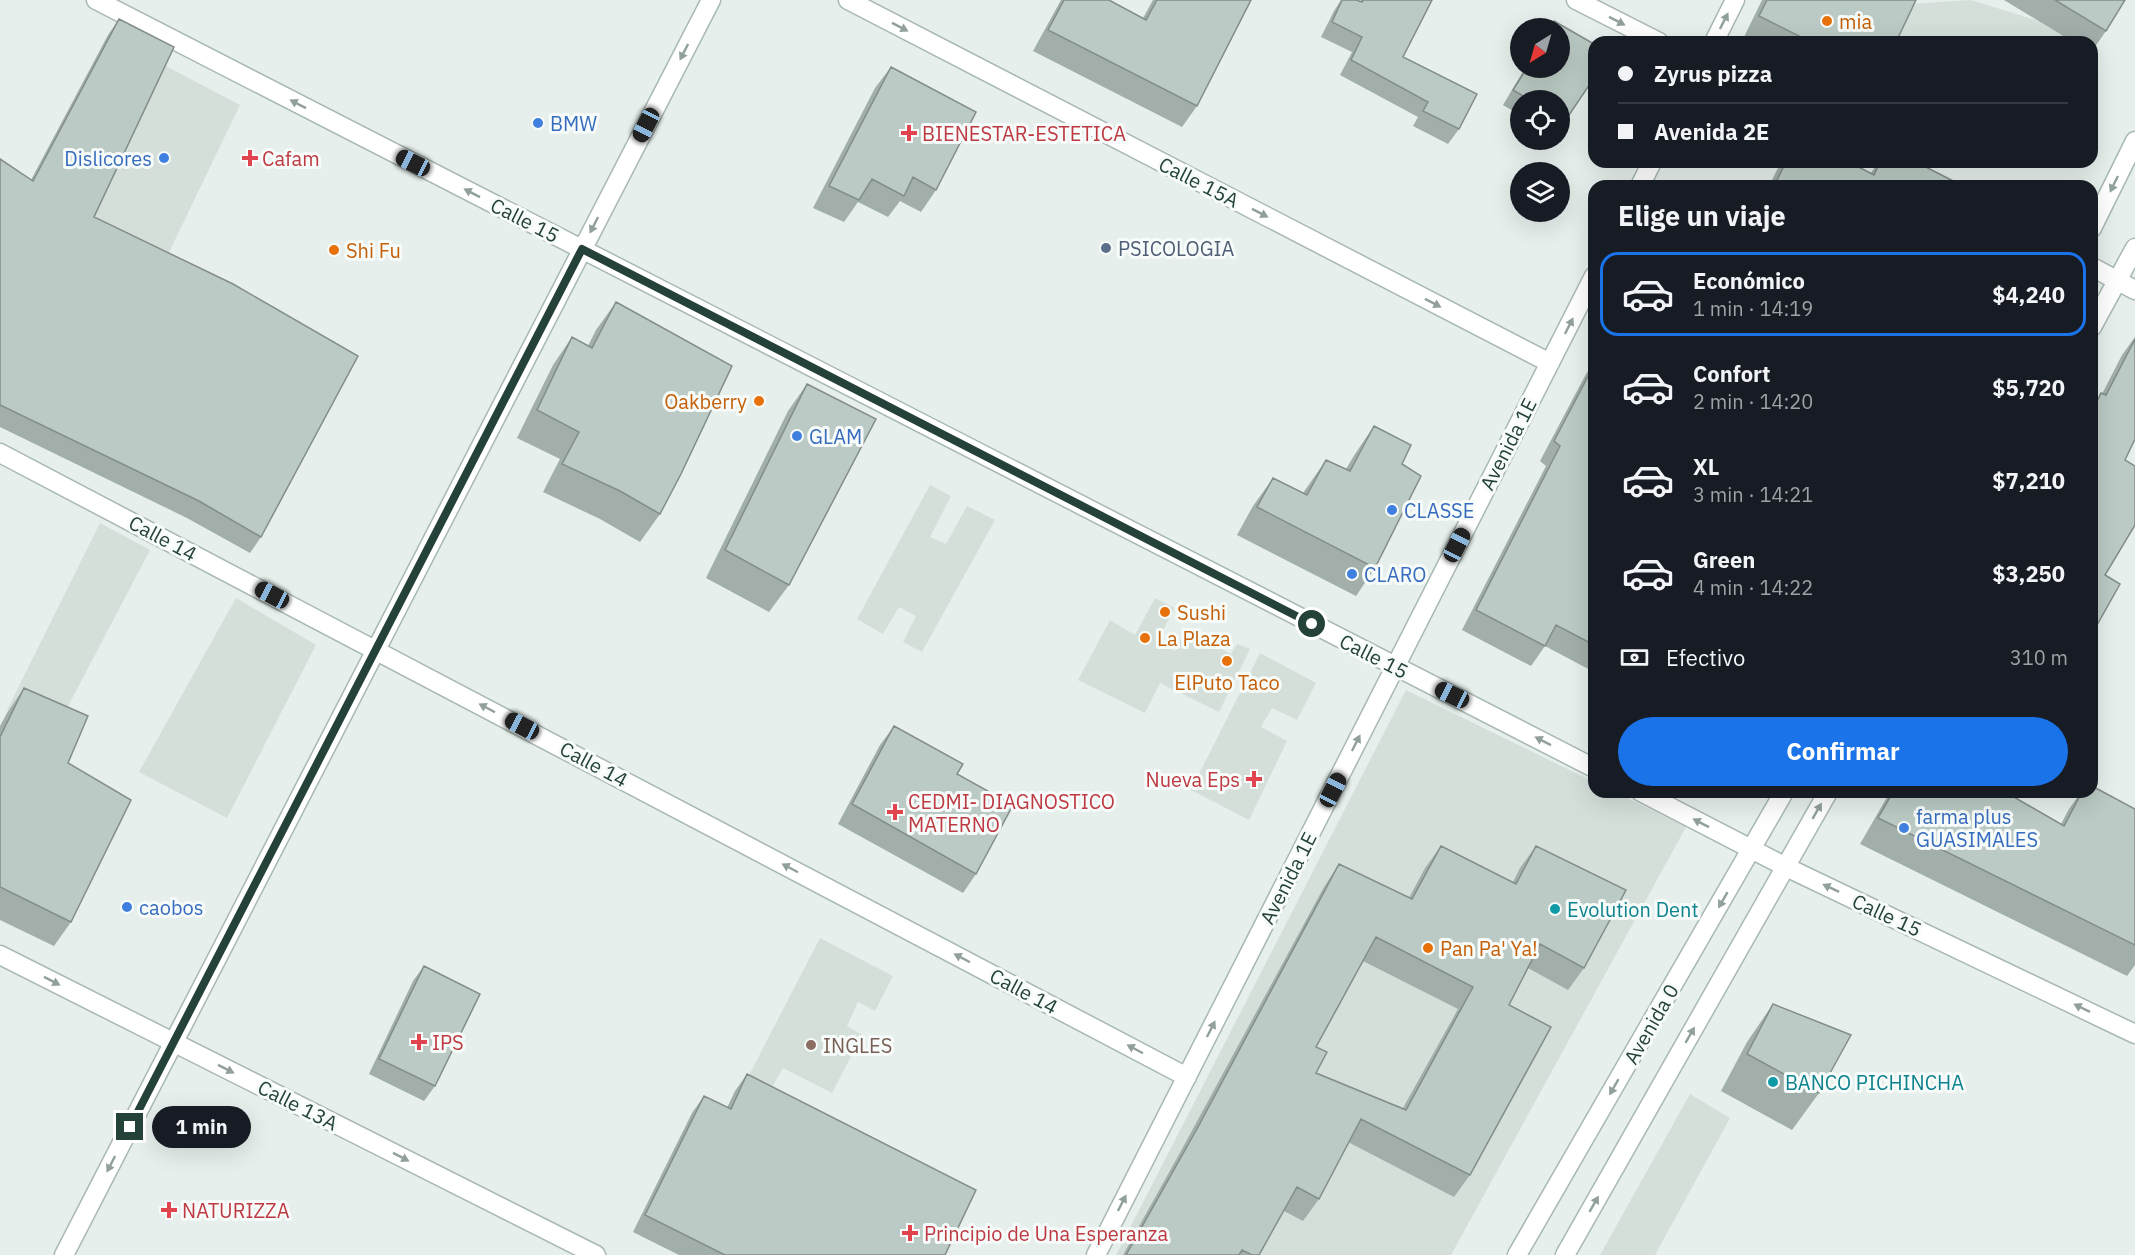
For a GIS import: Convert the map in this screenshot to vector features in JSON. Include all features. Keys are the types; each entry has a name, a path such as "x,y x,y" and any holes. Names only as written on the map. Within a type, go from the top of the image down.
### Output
{"street":[{"name":"Calle 15","path":"96,0 1588,765"},
{"path":"64,1255 711,0"},
{"name":"Calle 15A","path":"848,0 1550,363"},
{"path":"1576,0 1647,36"},
{"path":"1717,36 1735,0"},
{"path":"2098,216 2135,141"},
{"path":"2098,316 2135,248"},
{"path":"2098,270 2135,290"},
{"name":"Avenida 1E","path":"1096,1255 1588,288"},
{"name":"Calle 14","path":"0,453 1186,1077"},
{"name":"Calle 15","path":"1653,798 1786,867 2135,1034"},
{"name":"Avenida 0","path":"1516,1255 1753,850 1781,798"},
{"name":"Avenida 0","path":"1565,1255 1825,798"},
{"name":"Calle 13A","path":"0,955 596,1255"}],"shaded area":[{"path":"1971,0 2036,20 2063,36 1894,36 1910,4"},
{"path":"162,64 240,105 160,271 82,234"},
{"path":"930,485 951,496 930,537 946,544 967,506 995,520 922,652 903,642 916,616 899,607 883,634 857,619"},
{"path":"100,523 150,550 54,733 7,710"},
{"path":"236,598 316,645 227,818 139,772"},
{"path":"1155,598 1174,608 1157,643 1175,651 1186,630 1231,654 1237,644 1250,649 1219,712 1160,683 1145,713 1078,680 1110,620 1135,635"},
{"path":"1260,653 1316,683 1297,720 1272,708 1261,727 1287,741 1249,820 1191,790"},
{"path":"1406,690 1588,779 1588,798 1627,798 1686,827 1451,1255 1116,1255"},
{"path":"820,938 893,976 875,1011 858,1002 847,1026 862,1035 832,1093 783,1068 770,1091 747,1079"},
{"path":"1690,1094 1730,1118 1655,1255 1600,1255"}],"building":[{"path":"1064,0 1109,0 1146,20 1157,0 1251,0 1197,106 1048,30"},
{"path":"1342,0 1362,2 1363,0 1432,0 1403,57 1477,94 1459,129 1423,111 1428,102 1351,60 1362,37 1332,22"},
{"name":"mia","path":"1767,0 1916,0 1899,36 1799,36 1759,16"},
{"path":"2055,0 2125,0 2106,31"},
{"path":"119,19 174,47 94,217 233,284 358,356 261,537 199,501 0,405 0,159 33,181"},
{"path":"1570,30 1588,41 1588,87 1570,114 1570,90 1513,90 1521,78 1570,78"},
{"path":"891,67 976,112 936,190 913,177 904,196 872,179 859,200 829,186"},
{"path":"1783,168 1861,168 1874,175 1877,168 1928,168 1951,180 1777,180"},
{"path":"616,302 732,366 660,514 620,491 562,464 579,432 537,410 572,337 592,348"},
{"path":"2135,339 2135,439 2125,460 2135,466 2135,525 2105,575 2120,584 2098,623 2098,399 2101,393 2106,395"},
{"path":"1588,376 1588,642 1556,625 1545,646 1476,610 1560,446 1554,441"},
{"path":"807,384 876,419 789,585 725,550"},
{"path":"1374,426 1411,445 1402,464 1421,476 1375,568 1257,507 1273,478 1307,495 1326,460 1350,471"},
{"path":"24,688 88,716 68,763 131,800 71,922 0,887 0,737"},
{"path":"894,726 963,764 957,774 1013,805 976,874 852,804"},
{"path":"2098,789 2135,809 2135,945 1878,818 1890,798 2016,798 2064,826 2079,798 2098,798"},
{"path":"1441,846 1516,884 1536,846 1626,890 1584,968 1540,944 1509,1005 1551,1027 1470,1175 1361,1119 1319,1199 1297,1187 1259,1255 1252,1255 1242,1250 1239,1255 1126,1255 1198,1127 1339,864 1412,899","holes":["1376,937 1473,987 1406,1110 1316,1073 1327,1052 1316,1047"]},
{"name":"IPS","path":"424,966 480,994 435,1086 379,1059"},
{"path":"1773,1004 1851,1035 1819,1093 1747,1054"},
{"path":"747,1074 976,1190 945,1255 725,1255 645,1215 704,1096 731,1109"}],"place":[{"name":"mia","path":"1827,21"},
{"name":"BMW","path":"538,123"},
{"name":"BIENESTAR-ESTETICA","path":"909,133"},
{"name":"Dislicores","path":"164,158"},
{"name":"Cafam","path":"250,158"},
{"name":"PSICOLOGIA","path":"1106,248"},
{"name":"Shi Fu","path":"334,250"},
{"name":"Oakberry","path":"759,401"},
{"name":"GLAM","path":"797,436"},
{"name":"CLASSE","path":"1392,510"},
{"name":"CLARO","path":"1352,574"},
{"name":"Sushi","path":"1165,612"},
{"name":"La Plaza","path":"1145,638"},
{"name":"ElPuto Taco","path":"1227,661"},
{"name":"Nueva Eps","path":"1254,779"},
{"name":"CEDMI- DIAGNOSTICO MATERNO","path":"895,812"},
{"name":"farma plus GUASIMALES","path":"1904,828"},
{"name":"caobos","path":"127,907"},
{"name":"Evolution Dent","path":"1555,909"},
{"name":"Pan Pa' Ya!","path":"1428,948"},
{"name":"IPS","path":"419,1042"},
{"name":"INGLES","path":"811,1045"},
{"name":"BANCO PICHINCHA","path":"1773,1082"},
{"name":"NATURIZZA","path":"169,1210"},
{"name":"Principio de Una Esperanza","path":"910,1233"}],"route":[{"path":"130,1127 582,249 1312,624"}]}
